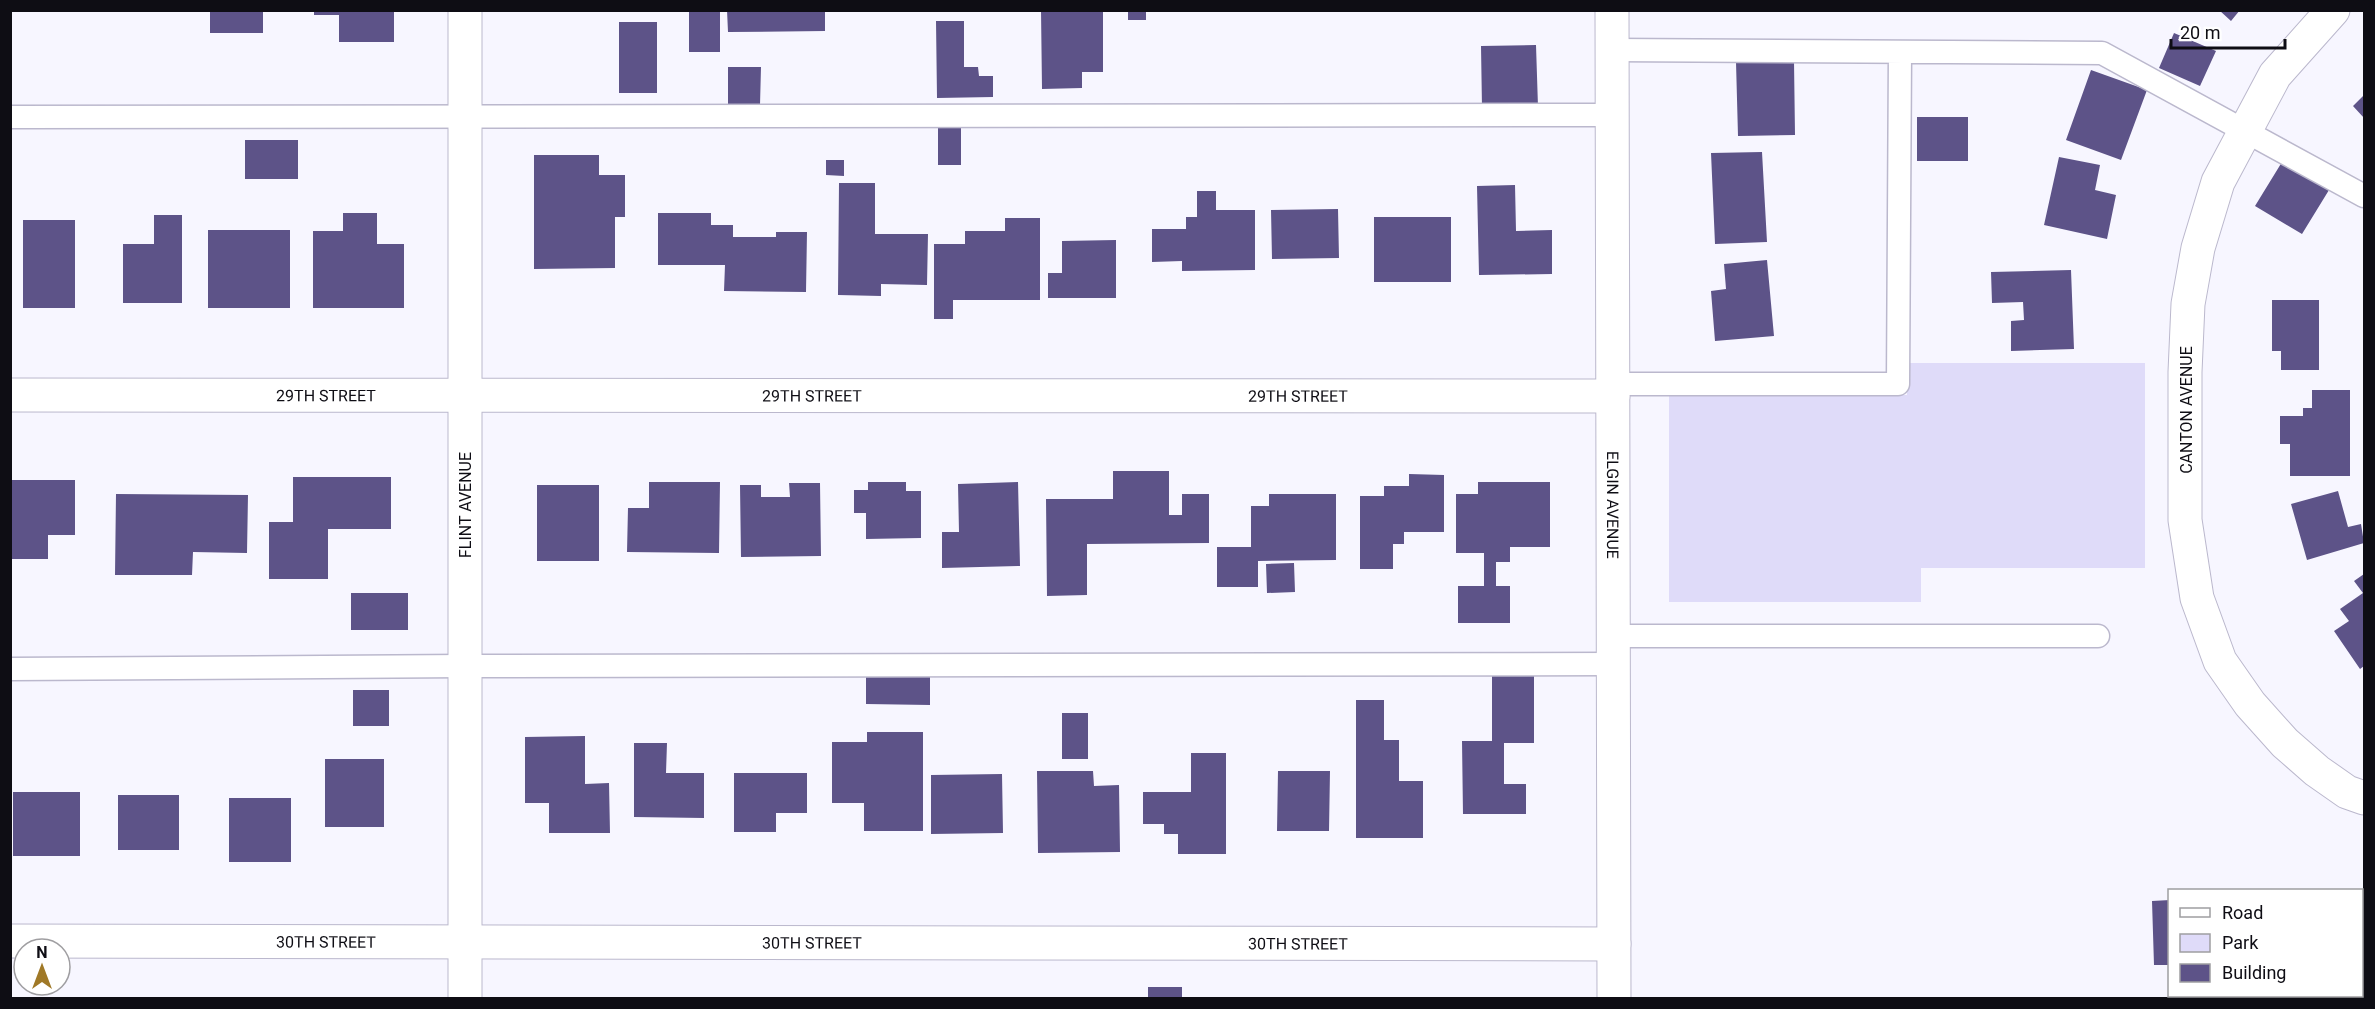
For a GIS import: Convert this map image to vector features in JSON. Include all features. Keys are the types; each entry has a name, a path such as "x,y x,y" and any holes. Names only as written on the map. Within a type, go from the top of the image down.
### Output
{"street":[{"name":"FLINT AVENUE","path":"465,10 465,999"},
{"name":"ELGIN AVENUE","path":"1612,10 1614,999"},
{"name":"CANTON AVENUE","path":"2333,10 2275,75 2218,182 2198,248 2188,304 2185,372 2185,519 2197,598 2220,661 2250,704 2285,743 2317,771 2356,795"},
{"name":"29TH STREET","path":"10,395 465,396 1613,390"},
{"name":"30TH STREET","path":"10,941 1614,944"}],"lane":[{"path":"1612,50 2102,53 2364,196"},
{"path":"1613,390 1898,384 1900,52"},
{"path":"10,117 1613,115"},
{"path":"10,669 465,666 1613,650 2098,636"}],"green space":[{"path":"1907,363 2145,363 2145,568 1921,568 1921,602 1669,602 1669,395 1907,395"}],"building":[{"path":"210,10 263,10 263,33 210,33"},
{"path":"314,10 394,10 394,42 339,42 339,15 314,15"},
{"path":"689,10 720,10 720,52 689,52"},
{"path":"727,10 825,10 825,31 728,32"},
{"path":"1041,10 1103,10 1103,72 1082,72 1082,88 1042,89"},
{"path":"1128,10 1146,10 1146,20 1128,20"},
{"path":"2219,10 2240,10 2231,21"},
{"path":"936,21 964,21 964,67 978,67 979,76 993,76 993,97 937,98"},
{"path":"619,22 657,22 657,93 619,93"},
{"path":"2174,33 2216,51 2200,86 2159,68"},
{"path":"1536,45 1538,107 1482,108 1481,46"},
{"path":"1794,61 1795,135 1738,136 1736,62"},
{"path":"728,67 761,67 760,105 728,105"},
{"path":"2091,70 2147,90 2121,160 2066,140"},
{"path":"2364,95 2364,118 2353,106"},
{"path":"1917,117 1968,117 1968,161 1917,161"},
{"path":"938,128 961,128 961,165 938,165"},
{"path":"245,140 298,140 298,179 245,179"},
{"path":"1762,152 1767,242 1715,244 1711,153"},
{"path":"534,155 599,155 599,175 625,175 625,217 615,217 615,268 534,269"},
{"path":"2059,157 2100,165 2095,190 2116,195 2107,239 2044,225"},
{"path":"826,160 844,160 844,176 826,175"},
{"path":"2282,162 2329,190 2302,234 2255,206"},
{"path":"839,183 875,183 875,234 928,234 927,285 881,284 881,296 838,295"},
{"path":"1515,185 1516,231 1552,230 1552,274 1479,275 1477,186"},
{"path":"1197,191 1216,191 1216,210 1255,210 1255,270 1182,271 1182,261 1152,262 1152,229 1186,229 1186,217 1197,217"},
{"path":"1338,209 1339,258 1272,259 1271,210"},
{"path":"343,213 377,213 377,244 404,244 404,308 313,308 313,231 343,231"},
{"path":"658,213 711,213 711,225 733,225 733,237 776,237 776,232 807,232 806,292 724,291 725,265 658,265"},
{"path":"154,215 182,215 182,303 123,303 123,244 154,244"},
{"path":"1374,217 1451,217 1451,282 1374,282"},
{"path":"1005,218 1040,218 1040,300 953,300 953,319 934,319 934,244 965,244 965,231 1005,231"},
{"path":"23,220 75,220 75,308 23,308"},
{"path":"208,230 290,230 290,308 208,308"},
{"path":"1116,240 1116,298 1048,298 1048,273 1062,273 1062,241"},
{"path":"1767,260 1774,336 1715,341 1711,291 1726,289 1724,264"},
{"path":"2071,270 2074,349 2011,351 2011,321 2024,320 2023,302 1992,303 1991,272"},
{"path":"2272,300 2319,300 2319,370 2281,370 2281,351 2272,351"},
{"path":"2312,390 2350,390 2350,476 2290,476 2290,444 2280,444 2280,416 2303,416 2303,408 2312,408"},
{"path":"1113,471 1169,471 1169,515 1182,515 1182,494 1209,494 1209,543 1087,544 1087,595 1047,596 1046,499 1113,499"},
{"path":"1409,474 1444,475 1444,532 1404,532 1404,544 1393,544 1393,569 1360,569 1360,496 1384,496 1384,486 1409,486"},
{"path":"293,477 391,477 391,529 328,529 328,579 269,579 269,522 293,522"},
{"path":"10,480 75,480 75,535 48,535 48,559 10,559"},
{"path":"649,482 720,482 719,553 627,552 628,508 649,508"},
{"path":"868,482 906,482 906,491 921,491 921,538 866,539 866,513 854,513 854,490 868,490"},
{"path":"1018,482 1020,566 942,568 942,532 959,532 958,484"},
{"path":"1478,482 1550,482 1550,547 1510,547 1510,562 1496,562 1496,586 1510,586 1510,623 1458,623 1458,586 1484,586 1484,553 1456,553 1456,494 1478,494"},
{"path":"789,483 820,483 821,556 741,557 740,485 761,485 761,497 790,497"},
{"path":"537,485 599,485 599,561 537,561"},
{"path":"2338,491 2348,527 2361,524 2364,543 2307,560 2291,504"},
{"path":"116,494 248,495 247,553 193,552 192,575 115,575"},
{"path":"1269,494 1336,494 1336,560 1258,561 1258,587 1217,587 1217,547 1251,547 1251,506 1269,506"},
{"path":"1294,563 1295,592 1267,593 1266,564"},
{"path":"2364,574 2364,666 2360,669 2334,631 2349,621 2340,609 2363,593 2354,581"},
{"path":"351,593 408,593 408,630 351,630"},
{"path":"866,670 930,671 930,705 866,704"},
{"path":"1534,675 1534,743 1504,743 1504,784 1526,784 1526,814 1463,814 1462,741 1492,741 1492,676"},
{"path":"353,690 389,690 389,726 353,726"},
{"path":"1356,700 1384,700 1384,740 1399,740 1399,781 1423,781 1423,838 1356,838"},
{"path":"1062,713 1088,713 1088,759 1062,759"},
{"path":"867,732 923,732 923,831 864,831 864,803 832,803 832,742 867,742"},
{"path":"585,736 585,784 609,783 610,833 549,833 549,803 525,803 525,737"},
{"path":"634,743 667,743 666,773 704,773 704,818 634,817"},
{"path":"1191,753 1226,753 1226,854 1178,854 1178,834 1164,834 1164,824 1143,824 1143,792 1191,792"},
{"path":"325,759 384,759 384,827 325,827"},
{"path":"1037,771 1093,771 1094,786 1119,785 1120,852 1038,853"},
{"path":"1278,771 1330,771 1329,831 1277,831"},
{"path":"734,773 807,773 807,813 776,813 776,832 734,832"},
{"path":"1002,774 1003,833 931,834 931,775"},
{"path":"13,792 80,792 80,856 13,856"},
{"path":"118,795 179,795 179,850 118,850"},
{"path":"229,798 291,798 291,862 229,862"},
{"path":"2168,900 2168,965 2154,965 2152,901"},
{"path":"1148,987 1182,987 1182,998 1148,998"}]}
